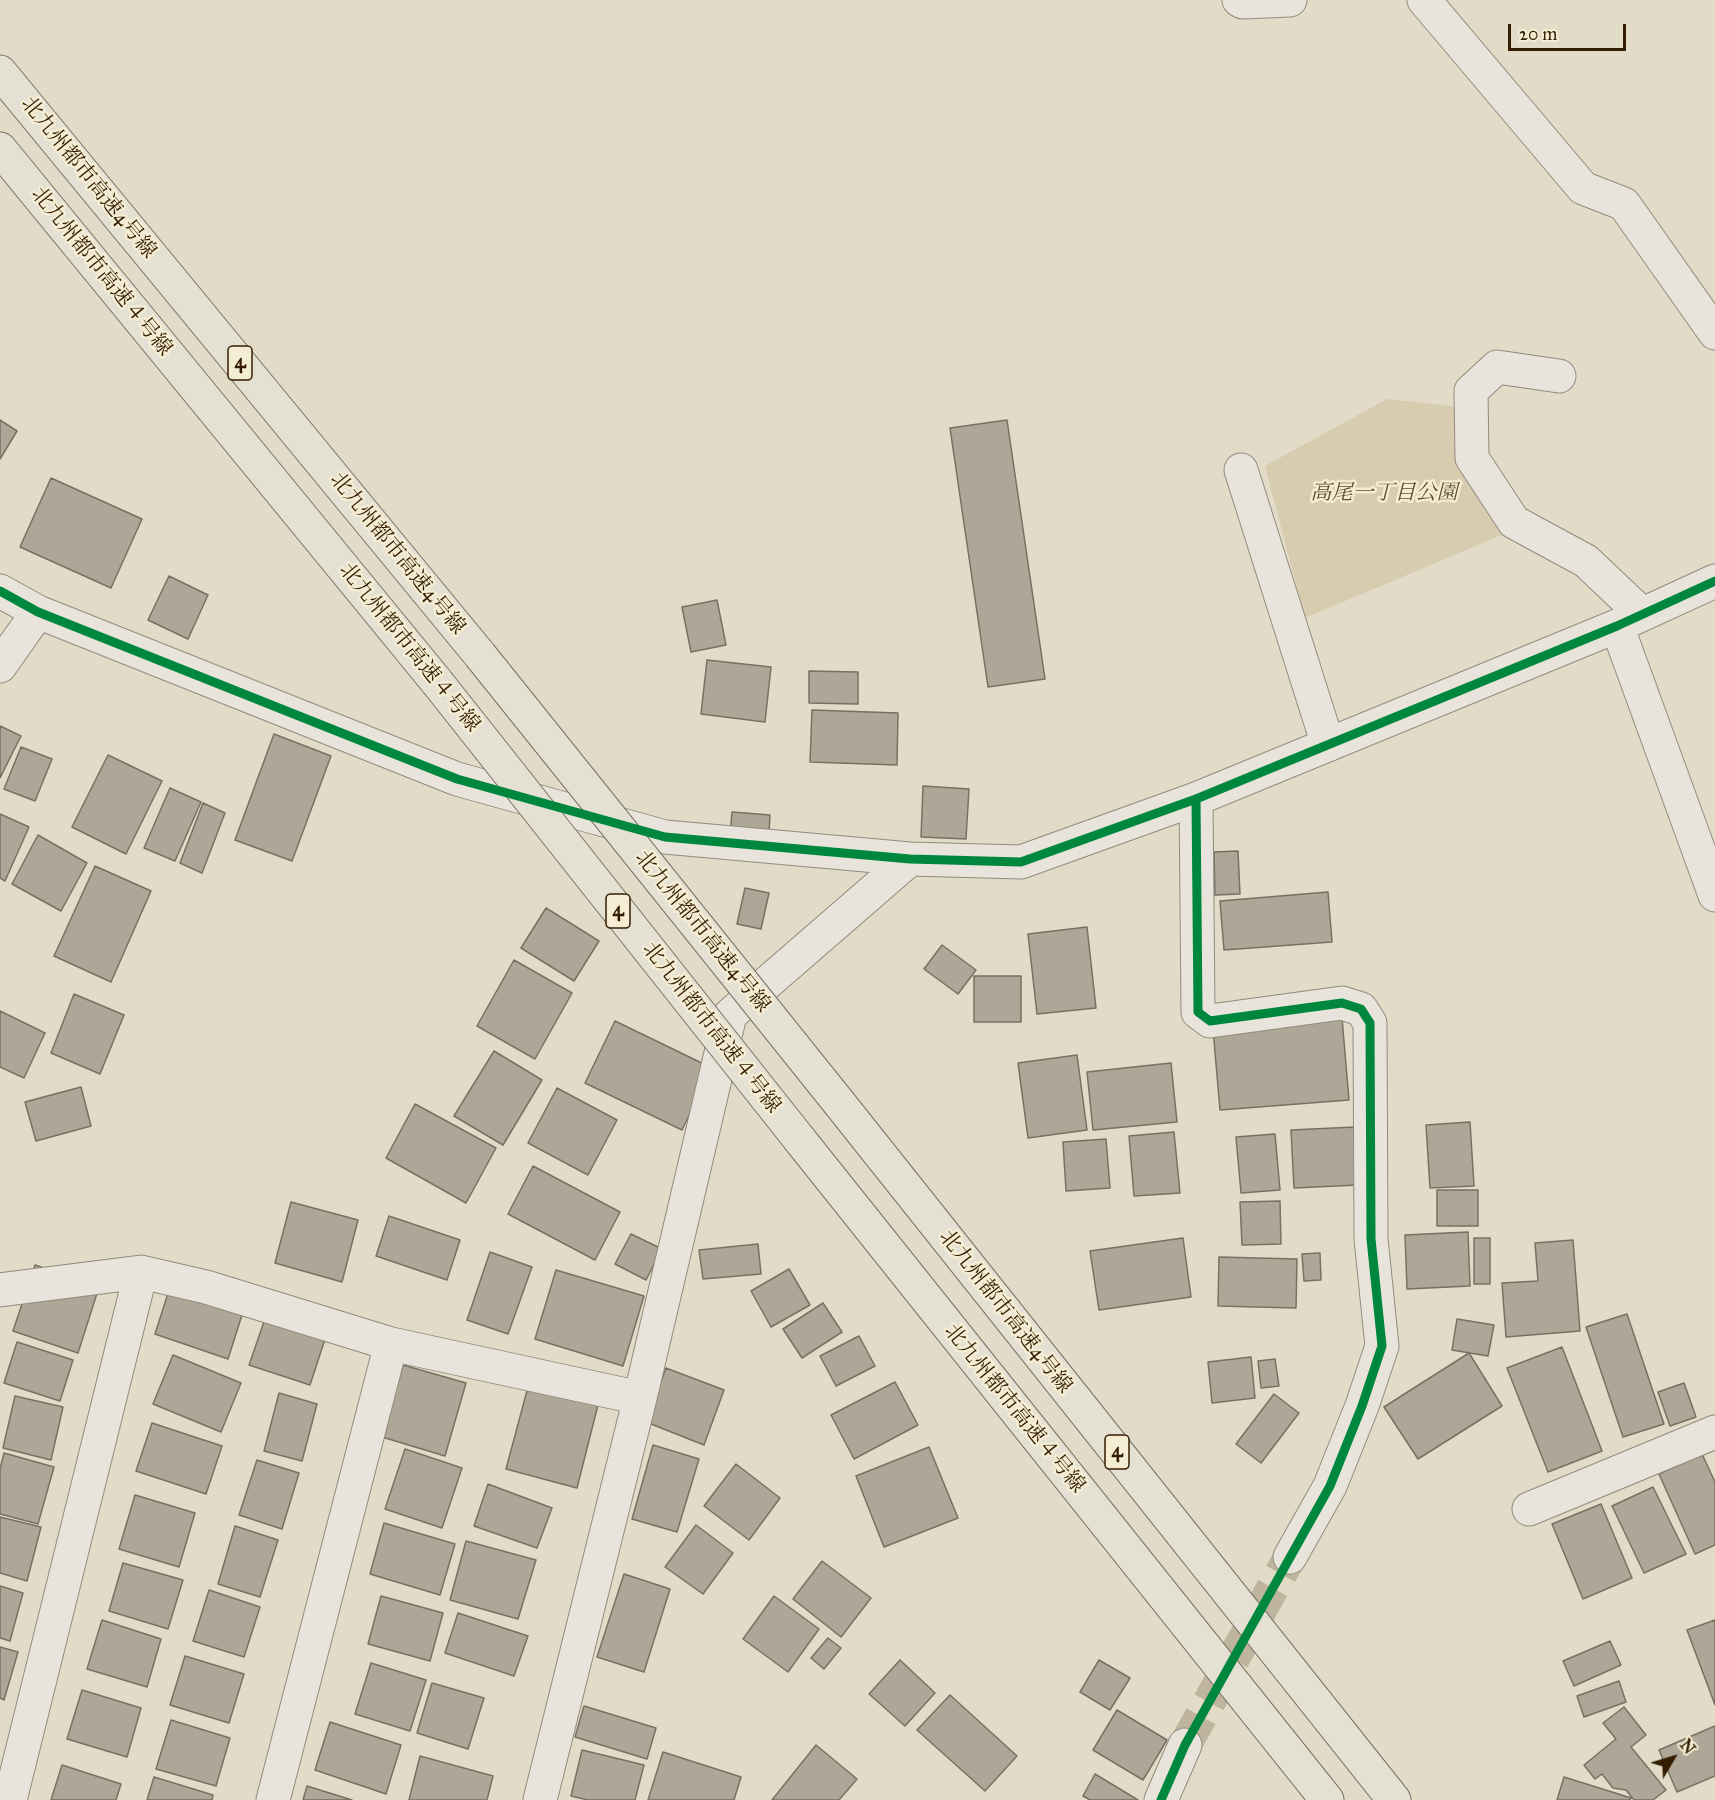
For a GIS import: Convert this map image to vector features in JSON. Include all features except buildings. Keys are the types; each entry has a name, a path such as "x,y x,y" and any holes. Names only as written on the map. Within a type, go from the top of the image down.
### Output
{"highway":[{"name":"北九州都市高速4号線","path":"0,72 480,655 1394,1800"},
{"name":"北九州都市高速４号線","path":"0,149 438,681 800,1140 1327,1800"}],"street":[{"path":"1242,1 1290,0"},
{"path":"1424,0 1583,188 1624,204 1715,333"},
{"path":"1559,376 1497,367 1471,391 1472,458 1514,522 1586,561 1629,620 1715,894"},
{"path":"1241,470 1328,745"},
{"path":"0,591 38,612 458,779 665,837 910,859 1021,862 1197,799 1629,620 1715,581"},
{"path":"0,666 38,612"},
{"path":"1197,799 1198,1012 1210,1021 1342,1003 1361,1009 1370,1023 1371,1239 1382,1346 1362,1406 1330,1486 1290,1557"},
{"path":"540,1800 640,1398 730,1015 910,859"},
{"path":"0,1290 141,1272 206,1287 391,1344 640,1398"},
{"path":"10,1800 141,1272"},
{"path":"273,1800 391,1344"},
{"path":"1529,1509 1715,1432"},
{"path":"1161,1800 1185,1745"}],"green space":[{"name":"高尾一丁目公園","path":"1387,399 1460,407 1509,532 1305,618 1265,466"}],"tunnel":[{"path":"1185,1745 1290,1557"}],"cycle path":[{"path":"0,591 38,612 457,779 665,837 910,859 1021,862 1196,799 1617,626 1715,581"},
{"path":"1161,1800 1185,1745 1330,1486 1362,1406 1382,1346 1371,1239 1370,1023 1361,1009 1342,1003 1210,1021 1198,1012 1196,799"}]}
